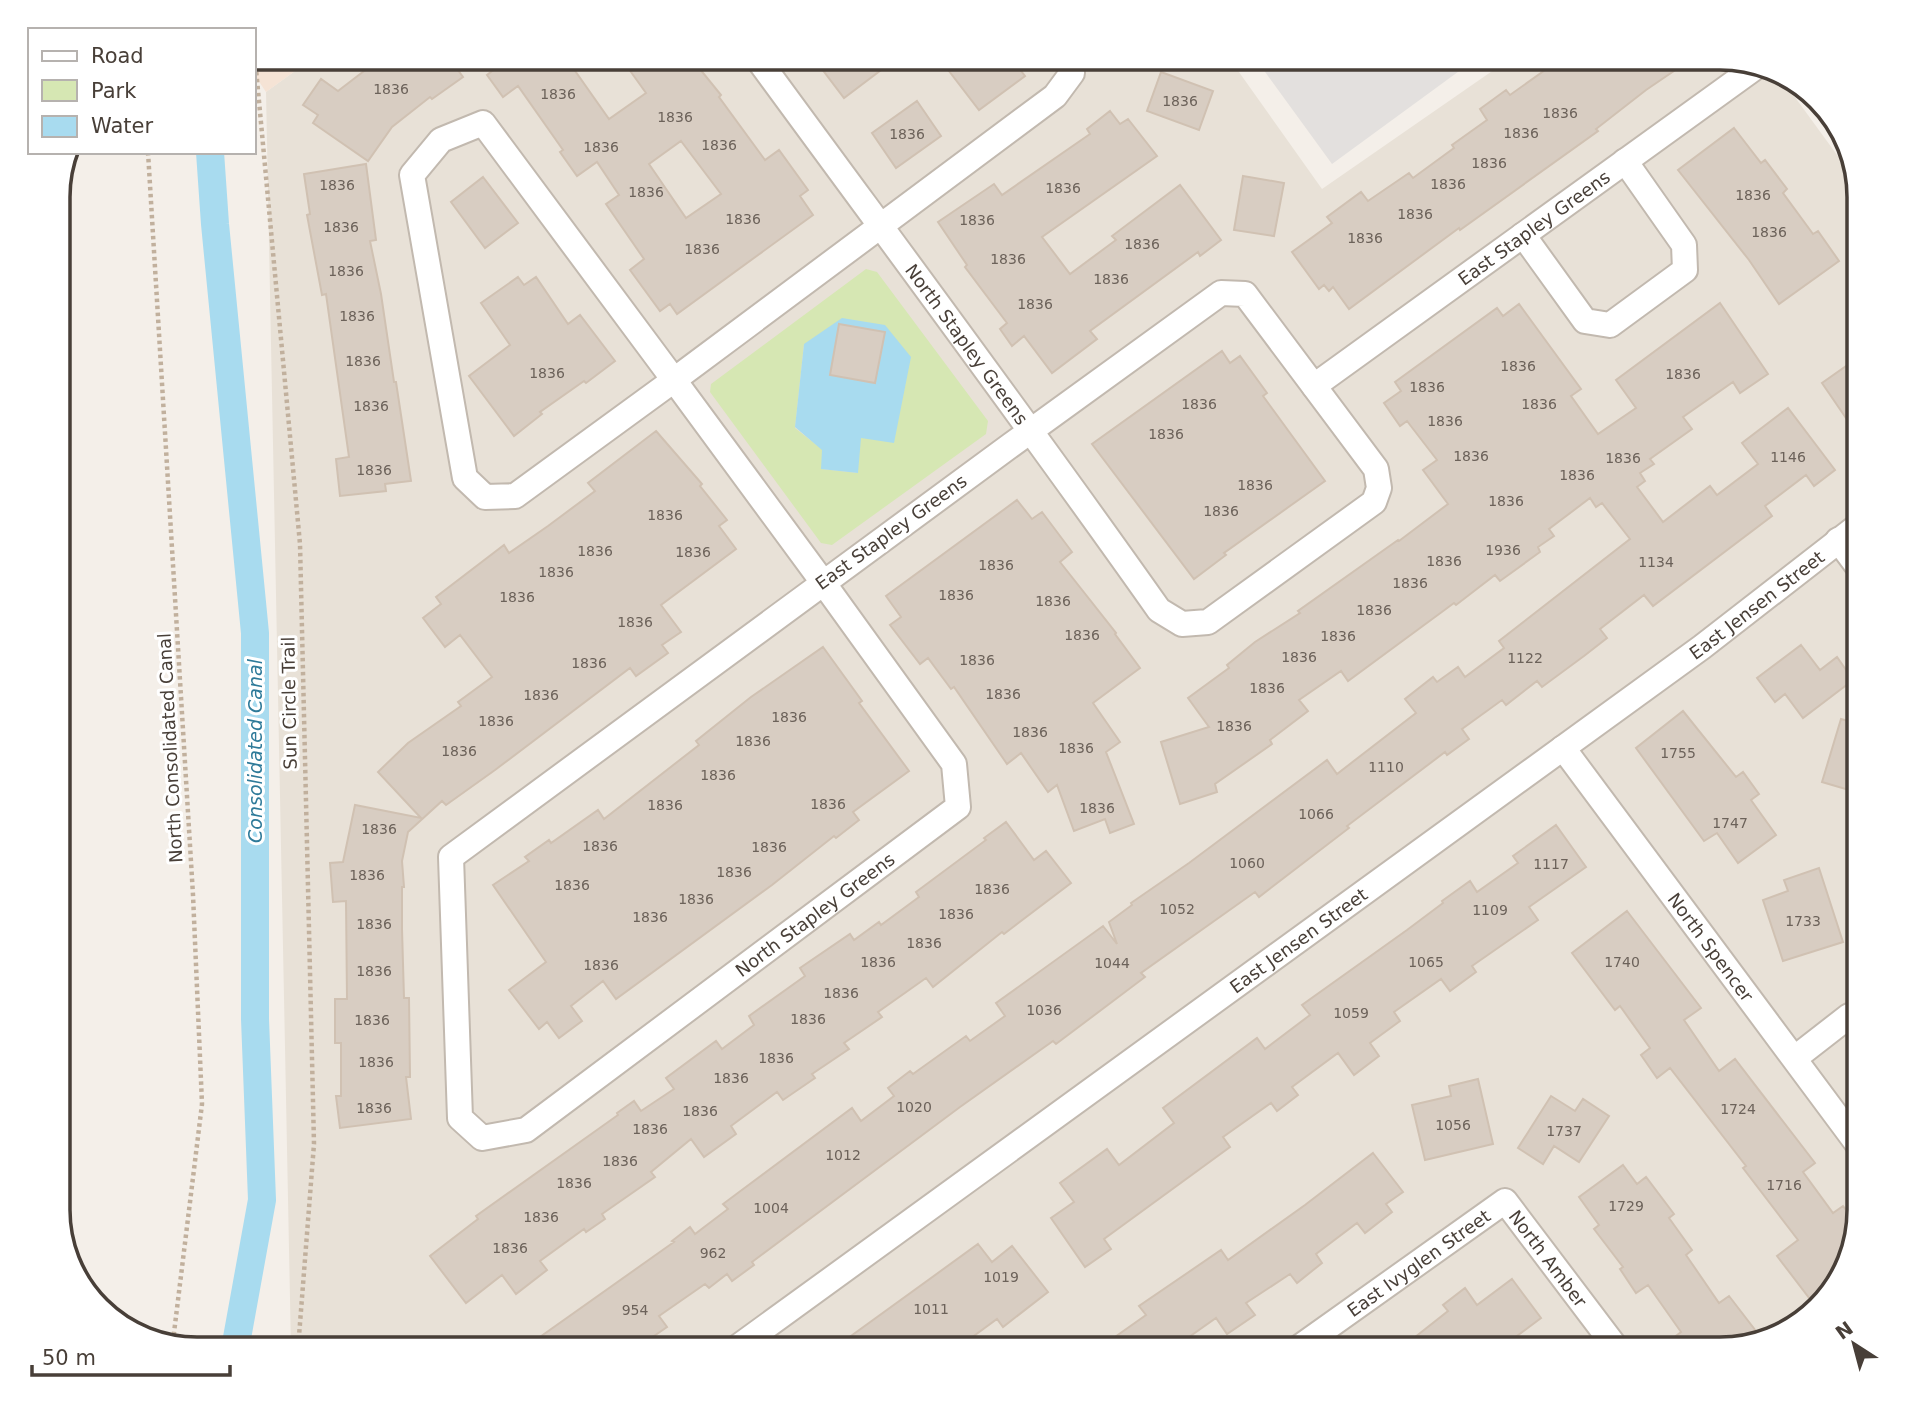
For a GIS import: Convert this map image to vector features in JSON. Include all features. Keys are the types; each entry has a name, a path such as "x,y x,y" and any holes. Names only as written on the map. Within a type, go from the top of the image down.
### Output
{"street":[{"name":"North Stapley Greens","path":"766,70 1032,429 1159,610 1182,624"},
{"path":"674,380 483,123 441,140 412,176 465,478 485,497 515,496 674,380 1055,96 1069,70"},
{"name":"East Stapley Greens","path":"1314,386 1747,73"},
{"path":"1523,235 1585,320 1610,325 1685,270 1684,245 1625,161"},
{"name":"East Stapley Greens","path":"451,857 822,581 1221,293 1245,294 1376,470 1379,488 1374,502 1208,622 1182,624"},
{"name":"North Stapley Greens","path":"451,857 460,1118 482,1138 526,1130 958,807 954,764 674,380"},
{"name":"East Jensen Street","path":"752,1337 1702,647 1847,534"},
{"path":"1838,540 1847,552"},
{"name":"North Spencer","path":"1563,748 1847,1130"},
{"path":"1795,1058 1847,1018"},
{"name":"East Ivyglen Street","path":"1314,1337 1505,1200"},
{"name":"North Amber","path":"1505,1200 1608,1337"}],"path":[{"name":"Sun Circle Trail","path":"256,79 300,544 314,1144 299,1337"},
{"name":"North Consolidated Canal","path":"148,154 193,895 202,1104 174,1335"}],"shaded area":[{"path":"256,70 296,70 266,92 256,77"},
{"path":"296,70 1238,70 1322,189 1494,70 1737,71 1761,77 1791,92 1842,161 1847,197 1847,1210 1845,1235 1826,1281 1804,1306 1776,1324 1745,1335 1720,1337 291,1337 266,92"},
{"path":"1264,70 1461,70 1332,164"}],"green space":[{"path":"866,269 877,272 988,421 986,434 832,545 821,543 710,392 711,384","holes":["804,344 858,473 822,469 823,450 795,428"]}],"water":[{"path":"842,318 885,325 911,357 894,443 861,438 858,473 821,469 822,450 795,427 804,344"}],"building":[{"path":"365,70 458,70 463,77 432,99 430,97 392,127 368,161 313,123 318,115 303,105 321,79 338,91"},
{"path":"493,70 574,70 609,119 646,93 630,70 701,70 765,160 779,150 808,190 800,196 813,215 677,314 670,304 660,311 630,270 644,259 606,204 619,195 597,162 577,176 560,152 563,150 518,86 503,97 487,75","holes":["681,141 721,194 686,218 649,164"]},
{"path":"823,70 881,70 844,98"},
{"path":"948,70 1020,70 1025,76 979,110"},
{"path":"1545,70 1675,70 1596,129 1598,131 1349,309 1333,287 1329,291 1324,285 1319,289 1292,252 1332,223 1327,217 1361,192 1368,201 1409,173 1413,178 1487,120 1480,109 1506,90 1510,95"},
{"path":"1161,72 1213,91 1199,130 1147,111"},
{"path":"917,101 941,136 896,168 872,133"},
{"path":"1110,111 1120,124 1128,119 1157,156 1042,237 1070,274 1116,240 1112,236 1180,185 1221,240 1200,256 1198,252 1090,331 1097,339 1052,373 1024,336 1012,346 1000,329 1007,323 965,267 967,265 938,222 994,184 1002,195 1090,134 1087,129"},
{"path":"1734,128 1761,163 1765,160 1787,189 1783,193 1813,234 1818,231 1839,261 1779,304 1749,260 1678,170"},
{"path":"366,164 376,240 370,241 411,481 385,484 386,491 340,496 336,459 349,457 326,294 322,295 307,215 310,214 304,174"},
{"path":"1243,176 1284,183 1274,236 1234,230"},
{"path":"483,177 518,223 485,248 451,202"},
{"path":"518,277 524,285 536,277 568,324 580,315 615,361 540,412 542,414 514,436 469,376 510,345 481,303"},
{"path":"1720,303 1768,374 1740,393 1733,382 1683,417 1692,429 1650,459 1654,464 1640,473 1645,481 1637,487 1663,522 1710,486 1717,495 1758,464 1742,443 1788,408 1835,470 1814,486 1806,475 1765,506 1772,516 1653,606 1644,595 1600,629 1607,638 1542,687 1537,681 1506,705 1502,700 1462,729 1469,739 1447,755 1445,752 1259,897 1255,892 1141,973 1145,977 1056,1044 1053,1041 960,1107 752,1262 754,1265 732,1281 727,1274 709,1288 705,1284 659,1316 667,1327 652,1337 540,1337 674,1242 672,1241 690,1227 695,1234 728,1209 723,1204 852,1108 861,1121 894,1096 888,1088 910,1071 913,1074 966,1036 970,1041 1005,1016 996,1003 1103,926 1117,944 1109,922 1132,905 1131,903 1327,760 1337,774 1416,713 1405,699 1433,677 1437,682 1458,667 1465,677 1504,648 1499,641 1630,539 1602,503 1596,507 1590,498 1549,529 1554,536 1538,547 1540,552 1500,581 1495,575 1348,681 1341,671 1299,700 1308,711 1270,740 1272,744 1215,784 1217,792 1180,804 1161,742 1209,727 1188,698 1229,668 1227,665 1255,642 1300,613 1298,611 1448,504 1423,470 1437,460 1407,421 1400,426 1384,403 1401,391 1395,382 1497,308 1503,316 1519,304 1581,389 1571,396 1598,434 1636,408 1616,380"},
{"path":"839,324 885,332 875,383 830,375"},
{"path":"1222,351 1230,363 1240,356 1267,393 1263,396 1325,481 1224,553 1226,555 1194,579 1092,444"},
{"path":"1847,365 1847,419 1822,383"},
{"path":"656,431 702,484 700,486 727,520 719,526 736,549 661,605 681,632 662,645 668,653 636,676 630,668 446,805 442,801 408,832 402,861 402,929 404,998 409,998 410,1077 406,1077 411,1119 340,1128 336,1096 341,1096 341,1043 335,1043 335,999 347,999 346,901 333,902 330,863 343,862 355,805 421,818 378,772 408,743 461,706 458,702 492,677 460,635 445,647 423,618 441,604 436,597 504,545 509,553 595,491 588,483"},
{"path":"1017,500 1032,519 1042,512 1072,552 1060,562 1140,668 1093,703 1120,742 1106,752 1134,824 1110,833 1105,819 1074,831 1057,785 1048,792 1021,753 1007,764 954,687 951,689 928,658 920,664 890,625 901,617 886,596"},
{"path":"1801,645 1820,670 1837,657 1847,671 1847,685 1803,718 1785,694 1775,702 1757,678"},
{"path":"823,647 862,701 859,703 909,771 853,812 859,820 836,838 834,836 772,885 616,999 603,981 571,1006 582,1021 559,1038 547,1022 539,1029 509,990 546,962 493,885 529,861 525,857 549,840 551,843 598,810 604,819 699,745 696,741 751,697"},
{"path":"1683,711 1736,777 1743,772 1759,794 1751,800 1776,835 1738,863 1717,833 1704,841 1636,748"},
{"path":"1841,719 1847,721 1847,789 1822,782"},
{"path":"1006,822 1034,860 1046,851 1071,883 1004,934 1002,932 933,987 926,978 878,1012 882,1017 844,1043 849,1049 812,1074 815,1078 783,1100 777,1092 731,1126 736,1134 704,1157 691,1139 651,1172 655,1177 602,1214 605,1219 586,1232 584,1229 540,1261 547,1270 516,1294 502,1275 466,1303 430,1256 478,1219 476,1216 634,1101 641,1111 674,1089 666,1078 716,1041 722,1049 754,1025 749,1016 805,976 800,968 850,934 854,940 879,922 881,925 919,897 916,892"},
{"path":"1556,825 1586,867 1529,907 1538,920 1472,966 1476,972 1450,991 1441,979 1394,1012 1400,1021 1370,1043 1379,1056 1354,1075 1338,1053 1292,1087 1298,1095 1277,1111 1271,1103 1223,1137 1230,1147 1104,1239 1111,1249 1085,1267 1051,1218 1074,1202 1060,1183 1107,1149 1119,1165 1174,1123 1163,1108 1257,1038 1265,1049 1310,1015 1302,1005 1470,881 1477,892 1518,863 1513,856"},
{"path":"1819,868 1843,942 1783,961 1763,900 1788,891 1784,880"},
{"path":"1627,911 1701,1008 1684,1020 1719,1071 1735,1059 1815,1163 1803,1172 1833,1213 1843,1206 1847,1211 1845,1235 1834,1266 1810,1300 1777,1256 1798,1240 1743,1168 1746,1166 1670,1068 1657,1078 1641,1055 1650,1048 1620,1006 1615,1010 1572,953"},
{"path":"1478,1079 1493,1144 1425,1160 1412,1105 1451,1096 1449,1086"},
{"path":"1551,1096 1575,1111 1583,1099 1609,1116 1579,1162 1554,1146 1543,1164 1518,1148"},
{"path":"1373,1153 1403,1192 1386,1204 1392,1212 1365,1233 1357,1223 1316,1254 1322,1263 1297,1283 1290,1274 1246,1303 1255,1315 1227,1334 1216,1318 1189,1337 1115,1337 1146,1315 1139,1306 1221,1250 1228,1260"},
{"path":"1623,1165 1637,1184 1646,1177 1674,1214 1669,1218 1692,1250 1686,1255 1719,1303 1729,1296 1756,1331 1737,1336 1675,1337 1681,1332 1648,1285 1636,1293 1620,1269 1623,1267 1594,1229 1599,1225 1579,1197"},
{"path":"978,1244 992,1262 1012,1246 1048,1292 1003,1327 997,1319 972,1337 850,1337"},
{"path":"1512,1279 1541,1318 1518,1337 1415,1337 1448,1311 1443,1305 1465,1288 1477,1305"}],"waterway":[{"name":"Consolidated Canal","path":"210,154 255,633 255,1019 262,1200 237,1337"}]}
